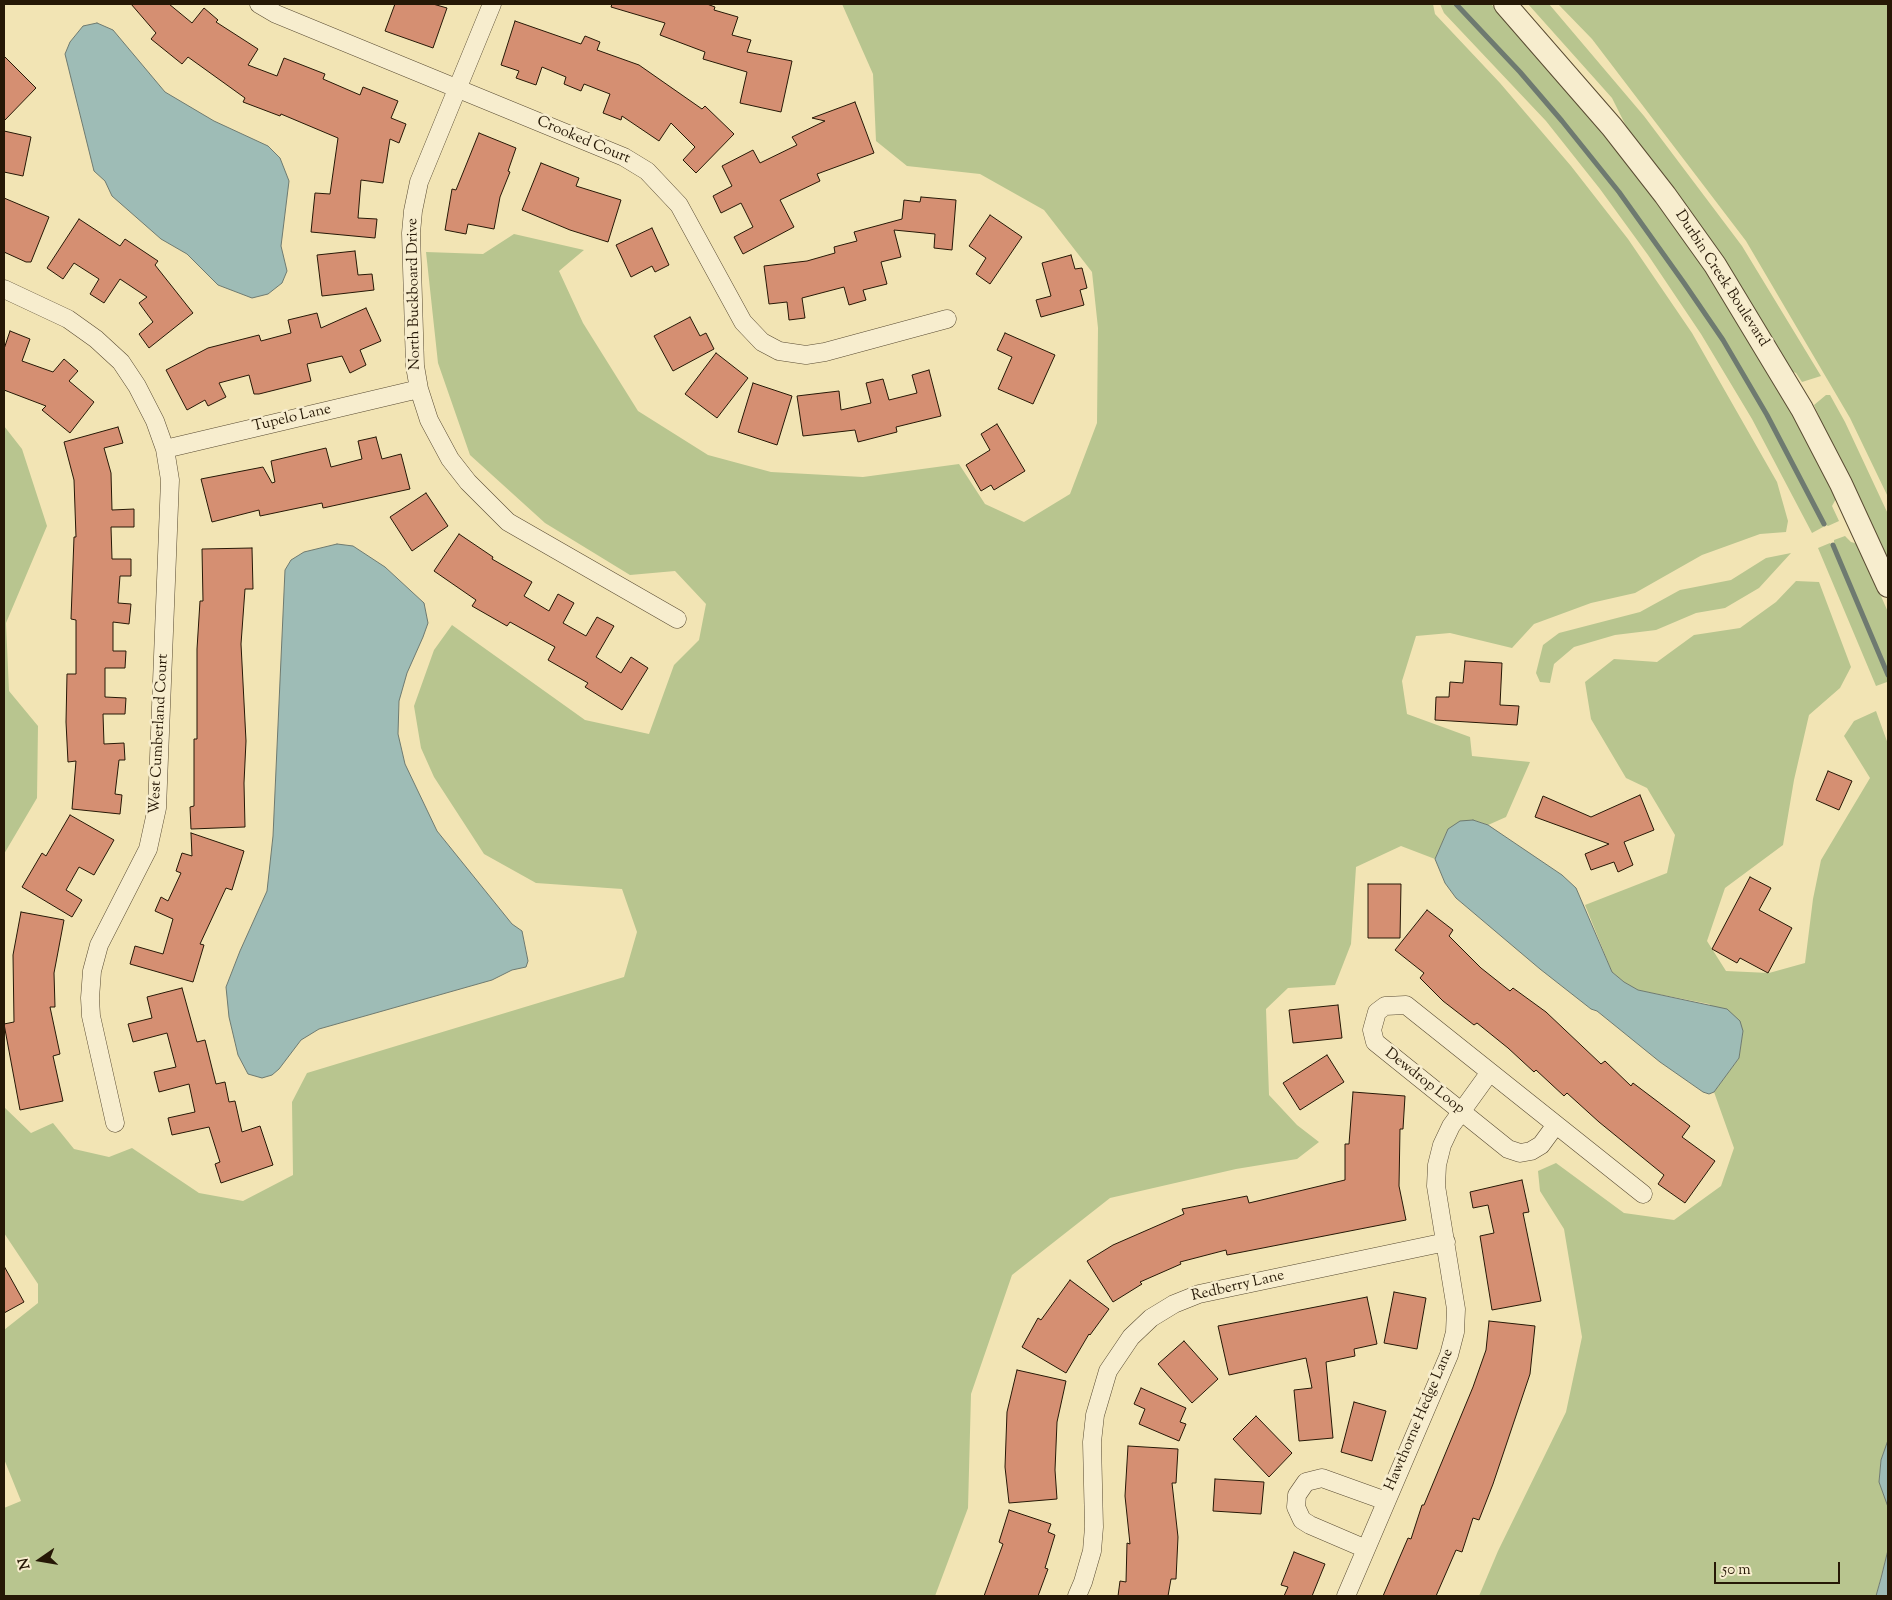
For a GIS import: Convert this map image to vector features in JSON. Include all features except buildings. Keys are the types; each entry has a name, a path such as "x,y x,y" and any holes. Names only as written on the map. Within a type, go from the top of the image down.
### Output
{"street":[{"name":"Crooked Court","path":"259,4 276,14 624,157 647,172 679,205 742,322 762,342 779,350 806,355 824,352 947,319"},
{"name":"North Buckboard Drive","path":"492,4 419,182 413,210 411,234 416,366 429,420 450,459 468,482 508,522 677,619"},
{"name":"Durbin Creek Boulevard","path":"1505,4 1612,127 1665,195 1715,265 1802,409 1841,484 1888,586"},
{"name":"West Cumberland Court","path":"4,289 68,319 96,339 121,362 137,386 155,421 165,449 170,480 171,505 157,808 148,848 99,945 91,980 91,1016 115,1124"},
{"name":"Tupelo Lane","path":"165,449 420,389"},
{"name":"Dewdrop Loop","path":"1555,1126 1541,1145 1531,1152 1520,1153 1508,1149 1375,1042 1372,1030 1377,1012 1384,1006 1406,1005 1555,1126 1643,1194"},
{"name":"Hawthorne Hedge Lane","path":"1346,1596 1449,1355 1455,1332 1455,1294 1436,1186 1437,1165 1442,1145 1451,1126 1490,1072"},
{"name":"Redberry Lane","path":"1077,1596 1092,1551 1094,1528 1092,1442 1094,1414 1108,1371 1131,1337 1150,1318 1199,1294 1446,1242"},
{"path":"1366,1549 1302,1520 1296,1507 1297,1495 1306,1482 1322,1478 1386,1501"}],"green space":[{"path":"842,4 1433,4 1435,14 1500,83 1571,166 1628,239 1692,333 1777,482 1788,521 1786,532 1760,534 1702,555 1635,593 1591,603 1534,624 1512,648 1450,633 1416,636 1402,681 1407,714 1470,737 1472,756 1530,762 1506,817 1488,825 1473,820 1448,829 1435,859 1401,846 1356,867 1351,944 1335,985 1288,988 1266,1009 1269,1095 1297,1125 1319,1142 1297,1159 1236,1169 1110,1198 1012,1275 971,1394 968,1508 935,1596 4,1596 4,1508 21,1501 4,1459 4,1330 38,1303 38,1284 4,1233 4,1107 31,1133 53,1123 74,1149 109,1157 132,1148 199,1193 243,1201 293,1175 292,1102 307,1073 624,977 637,932 622,889 536,883 484,854 434,777 421,748 414,706 434,650 452,625 585,720 649,734 674,665 699,640 706,604 675,571 630,575 545,523 470,455 438,363 426,252 483,254 514,234 584,250 559,271 583,323 638,411 708,455 771,472 863,477 959,464 985,504 1024,522 1070,494 1097,423 1098,328 1092,272 1044,210 980,174 907,166 876,141 873,74"},
{"path":"1440,4 1491,4 1548,66 1611,141 1656,199 1723,297 1772,377 1837,497 1832,506 1839,521 1828,526 1824,524 1823,527 1812,533 1752,419 1701,334 1648,255 1600,189 1546,121 1444,13"},
{"path":"1528,4 1549,4 1644,116 1742,246 1821,376 1802,382 1796,373 1791,371 1630,134 1612,98"},
{"path":"1558,4 1888,4 1888,497 1850,418 1746,241 1592,39"},
{"path":"1826,395 1830,395 1845,422 1888,514 1888,568 1818,420 1819,416 1814,405"},
{"path":"4,426 22,449 47,526 6,623 9,691 38,726 37,798 4,854"},
{"path":"1845,536 1851,542 1858,544 1888,612 1888,676 1887,682 1876,686 1818,548 1830,543 1831,545 1834,544 1834,540"},
{"path":"1791,553 1759,588 1725,608 1696,613 1656,630 1615,635 1574,647 1554,664 1550,683 1540,682 1536,673 1543,645 1559,633 1640,612 1680,590 1731,580 1766,558"},
{"path":"1796,581 1819,582 1851,667 1840,688 1809,715 1794,780 1783,845 1725,888 1707,941 1726,971 1769,973 1805,963 1813,899 1821,860 1870,778 1844,736 1854,721 1876,711 1888,744 1888,1440 1881,1460 1879,1481 1888,1507 1888,1550 1876,1596 1479,1596 1498,1551 1566,1412 1582,1337 1564,1229 1540,1191 1538,1171 1556,1163 1624,1213 1674,1220 1721,1186 1734,1148 1714,1092 1739,1058 1743,1031 1709,1004 1637,990 1624,982 1612,972 1585,905 1667,873 1675,835 1647,788 1626,778 1591,719 1585,682 1614,659 1657,662 1694,635 1740,628 1776,602"}],"water":[{"path":"97,23 113,30 165,92 214,121 268,146 280,158 289,181 281,246 287,271 282,283 268,294 252,298 218,285 187,254 161,239 112,196 105,181 94,171 65,54 70,42 83,26"},
{"path":"337,544 353,546 385,567 424,603 428,623 407,673 399,701 398,734 405,764 437,831 512,924 522,931 528,961 526,967 512,970 492,980 319,1029 301,1040 279,1069 272,1075 262,1078 248,1074 238,1055 229,1017 226,987 267,891 273,836 285,570 291,560 304,552"},
{"path":"1473,820 1488,825 1562,875 1576,888 1612,972 1624,982 1638,990 1727,1009 1740,1021 1743,1031 1739,1058 1714,1092 1709,1094 1703,1092 1660,1062 1597,1011 1591,1009 1540,969 1456,898 1445,883 1435,859 1448,829 1460,821"},
{"path":"1888,1440 1888,1507 1879,1482 1881,1460"},
{"path":"1888,1550 1888,1596 1876,1596 1881,1578"}],"waterway":[{"path":"1456,4 1520,72 1562,121 1619,192 1684,283 1723,340 1767,415 1824,524"},
{"path":"1833,545 1888,675"}]}
